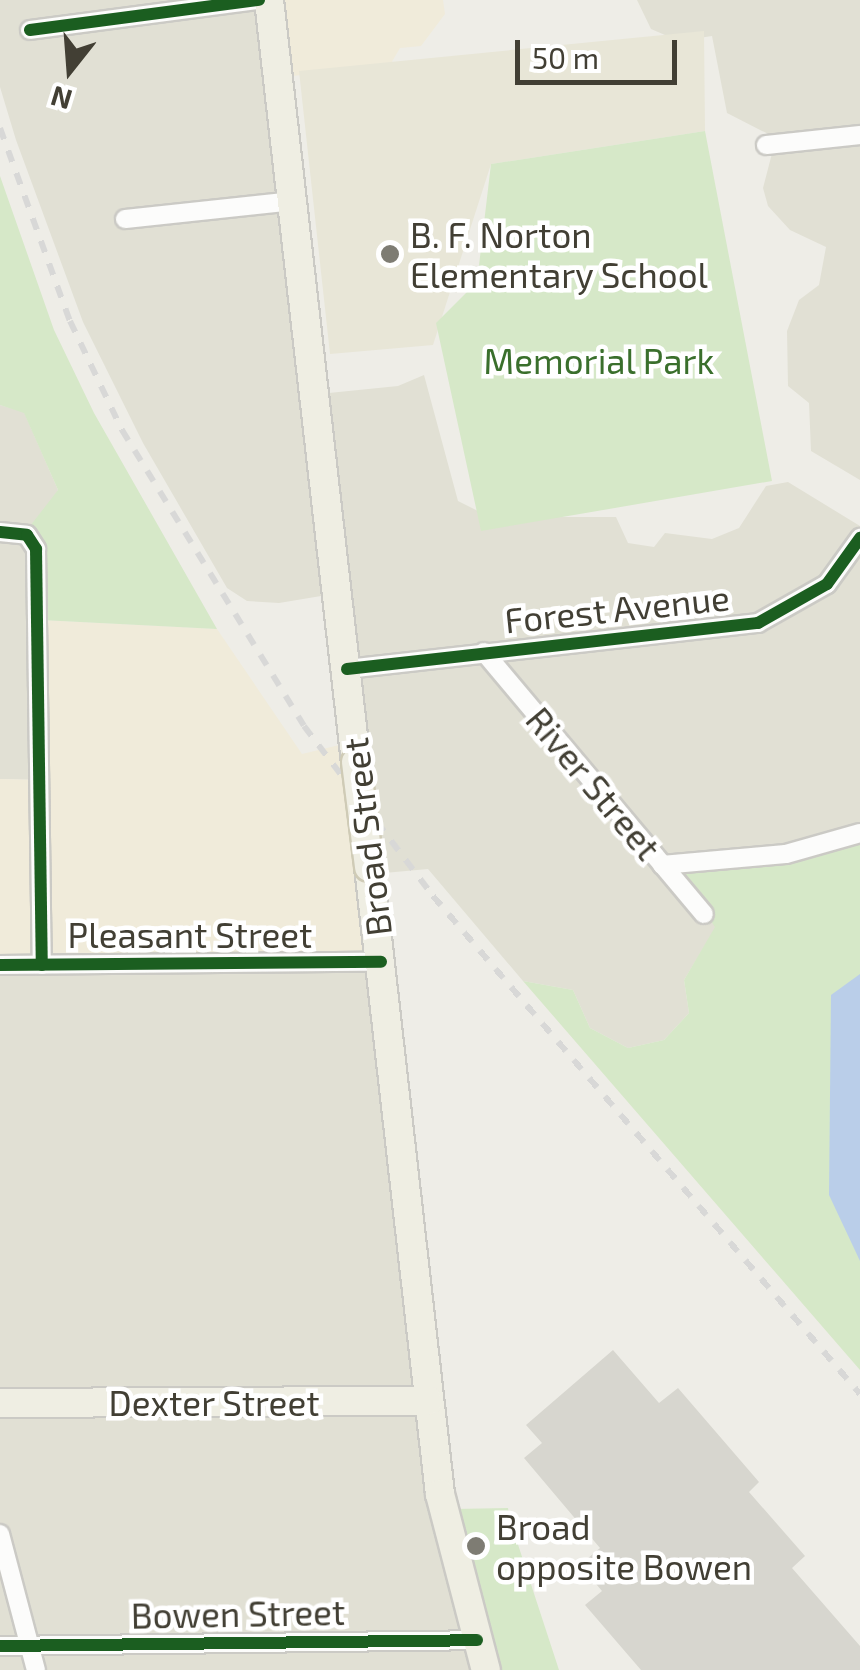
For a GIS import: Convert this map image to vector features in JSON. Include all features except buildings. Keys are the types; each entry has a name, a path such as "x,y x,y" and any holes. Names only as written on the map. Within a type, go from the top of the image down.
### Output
{"main road":[{"name":"Broad Street","path":"269,0 428,1401 450,1546 486,1670"},
{"name":"Dexter Street","path":"0,1404 428,1401"}],"street":[{"path":"30,30 259,0"},
{"path":"766,145 860,135"},
{"path":"125,219 294,202"},
{"path":"0,532 27,535 36,549 42,965"},
{"name":"Forest Avenue","path":"347,669 758,622 827,584 860,538"},
{"name":"River Street","path":"484,652 704,914"},
{"path":"662,865 786,854 860,833"},
{"name":"Pleasant Street","path":"0,965 381,962"},
{"path":"0,1534 36,1670"},
{"name":"Bowen Street","path":"0,1646 477,1640"}],"shaded area":[{"path":"0,0 272,0 319,394 398,386 424,375 458,501 490,517 616,517 628,543 654,547 665,533 712,539 739,528 766,486 788,482 860,526 860,828 705,870 676,870 716,927 684,980 689,1013 664,1040 628,1048 590,1028 573,990 523,981 428,869 373,874 333,594 279,603 247,601 227,588 143,443 83,322 16,140 0,87"},
{"path":"272,0 443,0 445,14 421,46 400,48 390,65 284,77"},
{"path":"637,0 860,0 860,480 811,451 809,403 788,386 787,331 799,300 819,285 826,247 790,230 768,206 763,188 776,138 727,113 712,36 679,41 651,29"},
{"name":"B. F. Norton Elementary School","path":"704,31 705,131 491,164 433,345 330,354 299,71"},
{"path":"0,405 24,412 58,490 39,524 40,780 0,779"},
{"path":"41,620 217,629 302,754 356,741 380,954 0,960 0,779 39,780"},
{"path":"0,960 379,961 447,1483 492,1670 0,1670"}],"green space":[{"name":"Memorial Park","path":"705,131 772,481 481,531 436,323 477,282 491,164"},
{"path":"0,176 54,330 94,413 217,629 41,620 27,530 58,490 24,413 0,405"},
{"path":"860,828 860,1017 830,1098 831,1148 860,1258 860,1370 523,981 573,990 590,1028 628,1048 664,1040 689,1013 684,980 715,927 676,869 705,870"},
{"path":"508,1508 559,1670 492,1670 454,1509"}],"water":[{"path":"860,974 860,1261 829,1195 831,995"}],"railway":[{"path":"0,128 70,321 122,430 304,726 433,896 860,1394"}],"cycle path":[{"path":"30,30 259,0"},
{"path":"0,532 27,535 36,549 42,965"},
{"path":"347,669 758,623 827,584 860,538"},
{"path":"0,965 381,962"},
{"path":"0,1646 477,1640"}],"place":[{"name":"B. F. Norton Elementary School","path":"390,254"},
{"name":"Broad opposite Bowen","path":"476,1546"}]}
